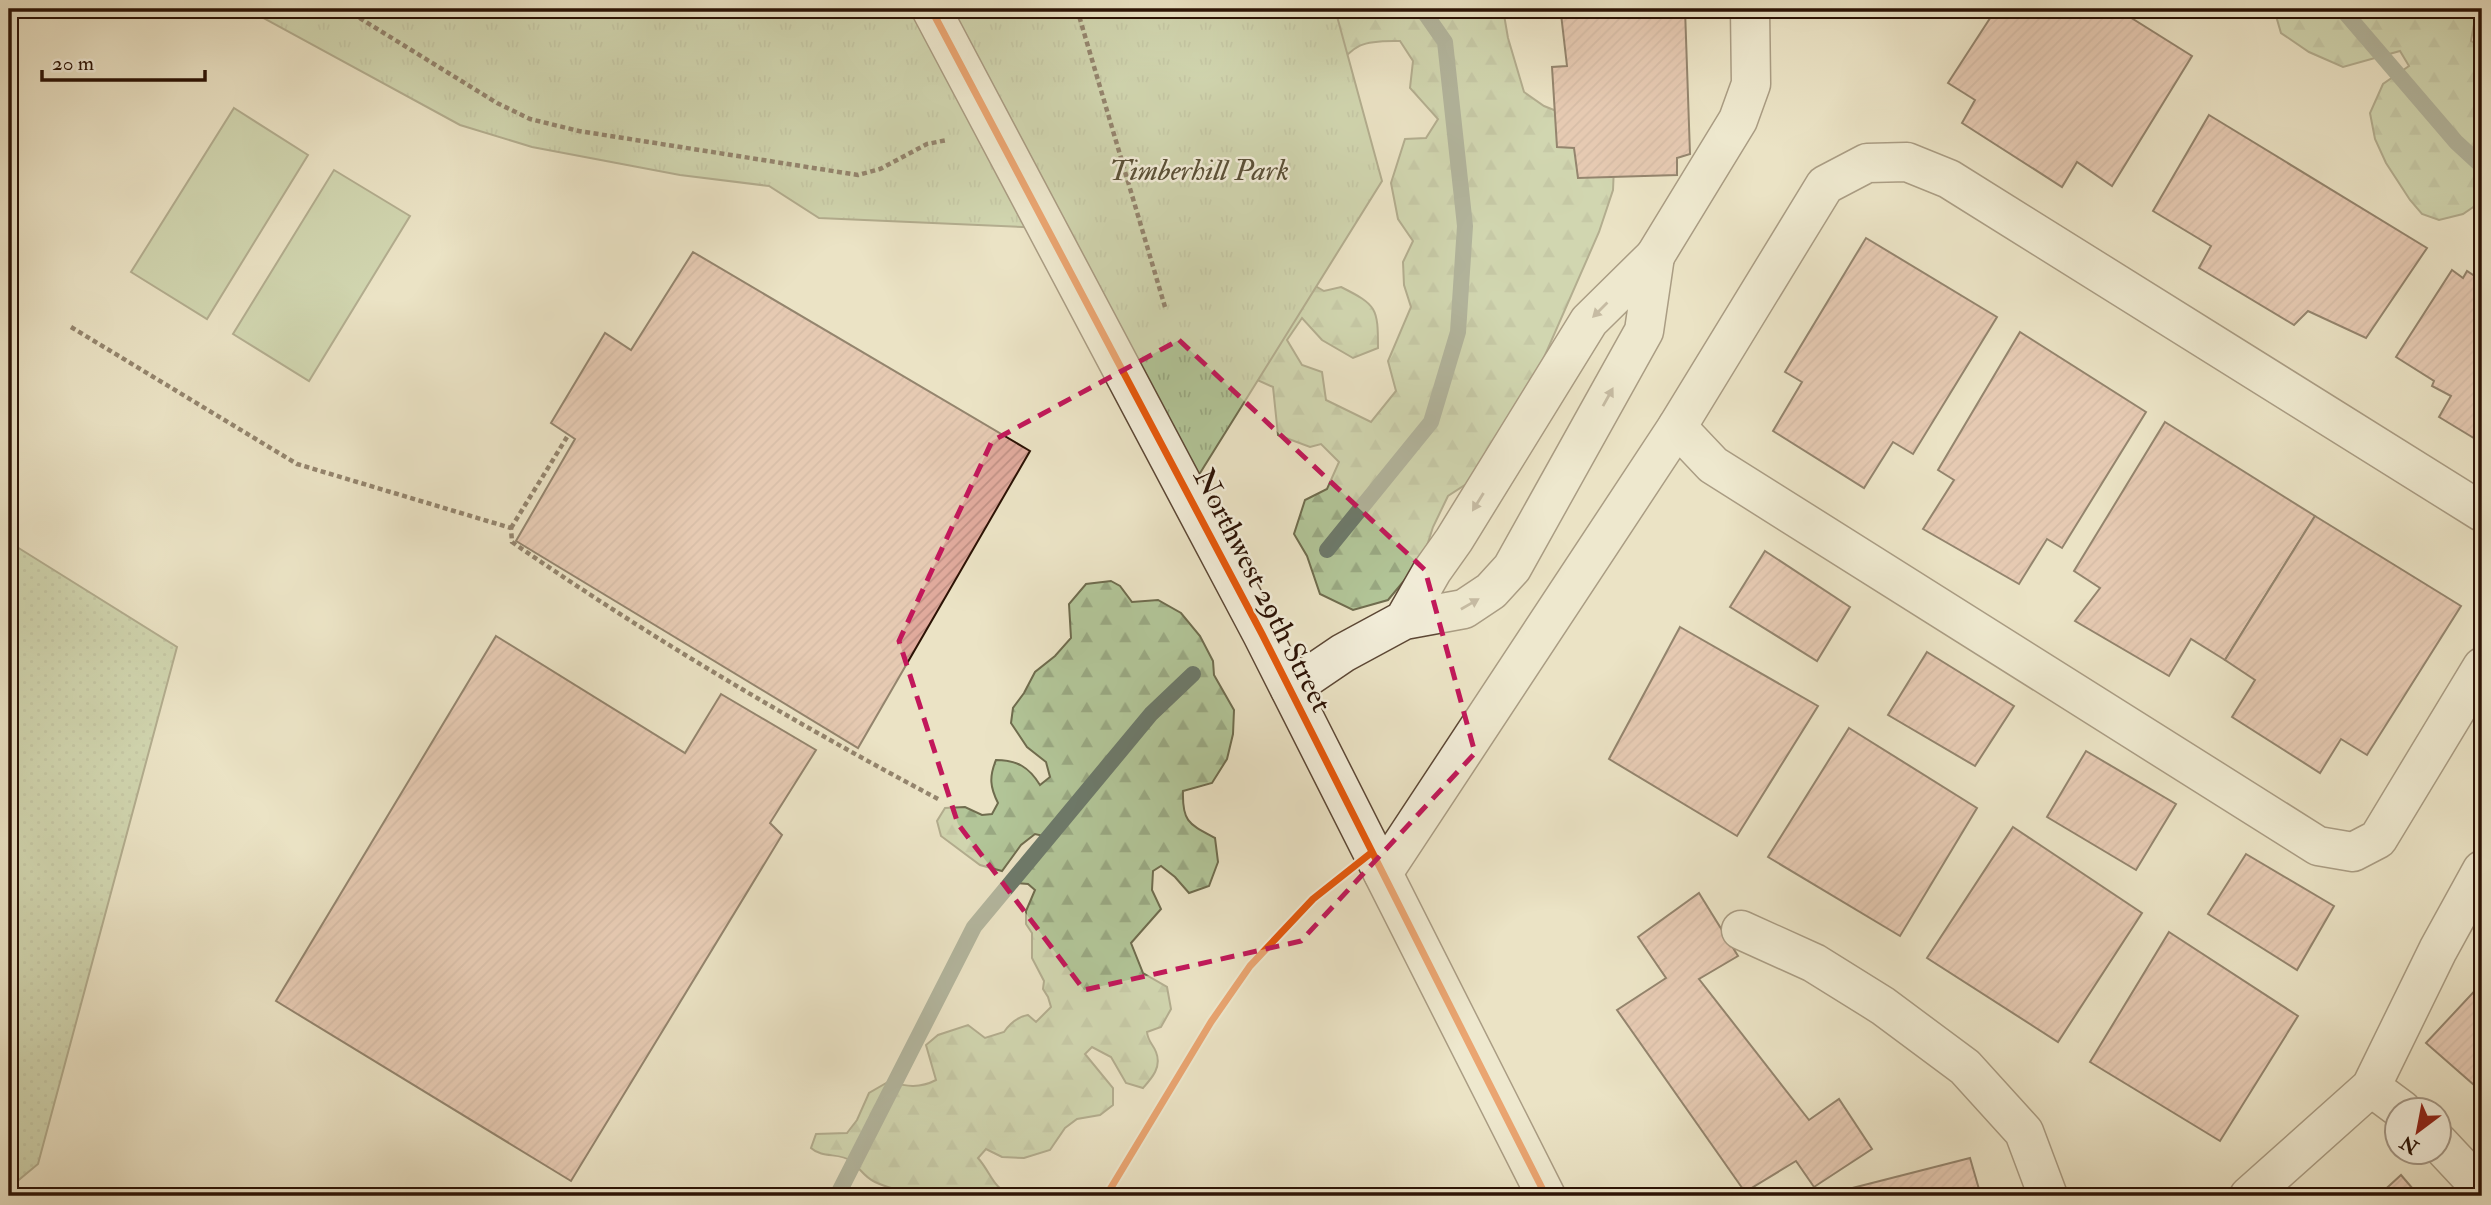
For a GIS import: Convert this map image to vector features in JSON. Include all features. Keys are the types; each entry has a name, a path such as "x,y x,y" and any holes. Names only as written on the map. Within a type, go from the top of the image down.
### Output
{"street":[{"name":"Northwest 29th Street","path":"931,9 1290,689 1546,1196"},
{"path":"1404,620 1589,321 1655,256 1738,120 1751,84 1750,9"},
{"path":"1383,873 1677,428 1825,185 1867,163 1907,162 1949,179 2482,512"},
{"path":"1290,689 1343,653 1404,620 1464,609 1491,591 1512,568 1644,331 1655,256"},
{"path":"1532,414 1579,447"},
{"path":"1677,428 1713,465 2318,846 2353,852 2378,839 2482,667"},
{"path":"2249,1196 2371,1087 2438,950 2482,870"},
{"path":"1741,930 1814,963 1883,1006 1965,1067 2024,1132 2048,1196"},
{"path":"2371,1087 2383,1096"},
{"path":"2452,1157 2482,1189"}],"path":[{"path":"345,9 497,103 530,119 579,131 858,175 880,169 927,144 996,131"},
{"path":"1077,9 1165,307"},
{"path":"71,327 297,464 511,528"},
{"path":"567,437 511,528 512,542 590,596 838,746 940,800"}],"highlighted area":[{"path":"1179,340 1425,570 1475,753 1301,941 1084,990 958,824 899,641 992,441"}],"green space":[{"name":"Timberhill Park","path":"247,9 1335,9 1382,181 1187,494 1046,228 819,218 769,186 680,175 532,147 460,125"},
{"path":"1274,9 1503,9 1508,38 1524,92 1544,106 1589,124 1614,166 1613,190 1599,232 1528,394 1474,479 1448,496 1433,527 1423,558 1388,600 1353,610 1320,594 1307,556 1294,534 1305,500 1327,489 1339,462 1321,444 1310,447 1278,435 1273,387 1244,374 1296,275 1324,291 1341,287 1362,298 1376,316 1378,348 1353,358 1322,340 1302,318 1287,340 1302,365 1322,372 1326,400 1371,422 1396,391 1388,361 1411,307 1404,285 1403,262 1413,241 1398,219 1391,183 1405,139 1426,138 1438,119 1410,88 1413,61 1400,41 1374,42 1357,47 1326,78"},
{"path":"2274,9 2471,9 2476,13 2471,41 2482,47 2482,201 2463,214 2439,220 2422,214 2386,163 2375,139 2370,113 2383,84 2409,66 2400,51 2343,67 2309,52 2281,33"},
{"path":"234,108 308,155 207,319 131,272"},
{"path":"334,170 410,216 309,381 233,334"},
{"path":"9,542 177,647 38,1164 9,1188"},
{"path":"1111,581 1120,586 1132,602 1158,600 1181,613 1200,636 1213,661 1214,675 1234,710 1233,734 1227,759 1212,783 1183,791 1184,809 1189,821 1215,838 1218,862 1209,886 1189,893 1161,866 1153,871 1152,890 1161,909 1131,943 1143,973 1167,987 1171,1009 1161,1027 1147,1032 1158,1057 1157,1067 1143,1088 1126,1083 1111,1057 1092,1047 1085,1054 1113,1088 1113,1105 1100,1115 1077,1119 1065,1128 1050,1150 1024,1158 1002,1157 986,1149 978,1158 996,1185 1013,1196 942,1196 890,1188 871,1180 846,1158 811,1148 816,1134 847,1133 857,1120 869,1093 888,1082 918,1086 936,1080 926,1045 938,1035 968,1025 985,1038 1004,1032 1014,1021 1024,1016 1028,1015 1036,1022 1051,1007 1043,989 1044,981 1032,958 1032,933 1026,924 1026,911 1035,890 1028,884 1016,883 1011,878 1014,872 1027,872 1048,845 1044,836 1035,834 1021,845 1002,871 980,865 941,836 937,821 945,808 965,807 982,815 992,814 998,803 991,782 996,760 1010,761 1022,766 1040,785 1050,777 1046,762 1027,747 1011,723 1013,708 1035,672 1055,656 1071,638 1069,604 1086,584"}],"building":[{"path":"1547,9 1685,9 1690,154 1677,158 1677,175 1578,178 1574,148 1557,147 1552,67 1567,66 1561,14"},
{"path":"1996,9 2117,9 2192,56 2112,186 2077,162 2062,187 1962,123 1975,100 1948,83"},
{"path":"2209,115 2427,248 2366,338 2308,311 2294,325 2199,268 2211,246 2153,211"},
{"path":"1866,238 1997,317 1913,454 1893,442 1864,488 1773,431 1802,382 1785,372"},
{"path":"693,252 1030,451 858,748 516,541 575,439 551,423 605,333 631,350"},
{"path":"2452,270 2463,278 2467,271 2482,281 2482,443 2439,417 2451,396 2432,386 2434,381 2396,357"},
{"path":"2020,332 2146,412 2062,548 2047,539 2019,584 1923,529 1954,480 1938,470"},
{"path":"2165,422 2315,516 2225,660 2191,639 2169,676 2075,621 2100,588 2074,571"},
{"path":"2315,516 2461,606 2367,755 2341,739 2320,773 2232,717 2255,680 2225,660"},
{"path":"1765,551 1850,607 1817,661 1730,607"},
{"path":"1680,627 1818,706 1737,836 1609,759"},
{"path":"496,636 685,753 721,694 816,750 770,823 782,835 571,1181 276,1001"},
{"path":"1927,652 2014,706 1975,766 1888,715"},
{"path":"1849,728 1977,808 1900,936 1768,857"},
{"path":"2086,751 2176,804 2136,870 2047,817"},
{"path":"2013,827 2142,913 2058,1042 1927,958"},
{"path":"2246,854 2334,906 2297,970 2208,914"},
{"path":"1699,893 1738,956 1699,979 1809,1120 1839,1099 1872,1149 1814,1187 1796,1161 1745,1192 1617,1010 1666,978 1638,937"},
{"path":"2169,932 2298,1016 2220,1141 2090,1062"},
{"path":"2482,983 2482,1092 2426,1043"},
{"path":"1970,1158 1981,1196 1821,1196"},
{"path":"2401,1175 2419,1196 2378,1196"}],"waterway":[{"path":"1327,550 1431,422 1458,332 1465,226 1445,42 1422,9"},
{"path":"2342,9 2456,142 2482,166"},
{"path":"837,1196 974,927 1151,714 1193,674"}],"cycle path":[{"path":"931,9 1262,634 1546,1196"},
{"path":"1106,1196 1211,1022 1250,966 1313,899 1371,853"}]}
